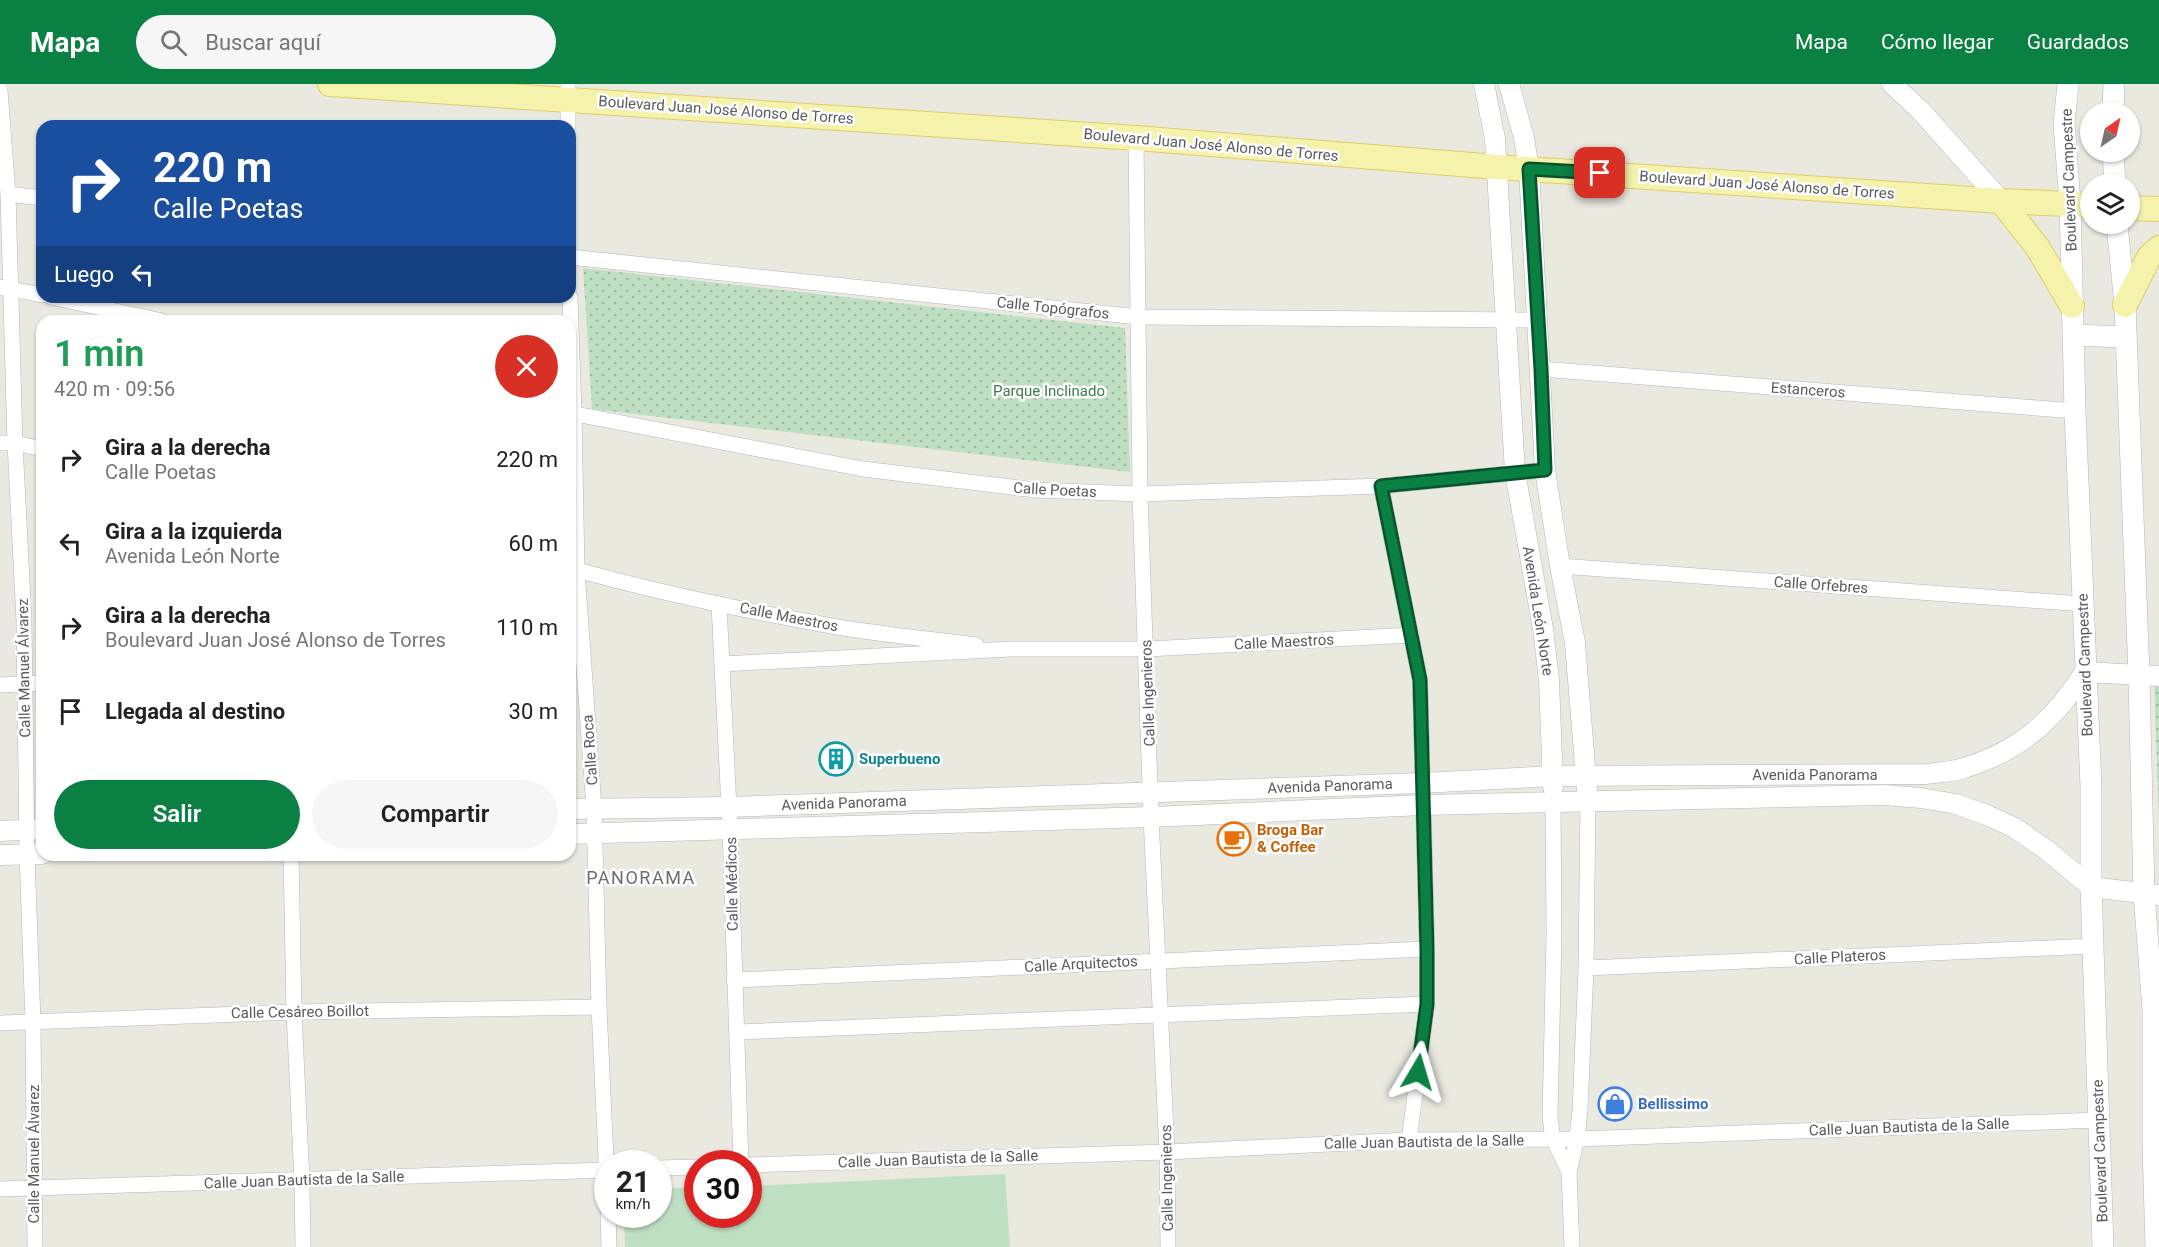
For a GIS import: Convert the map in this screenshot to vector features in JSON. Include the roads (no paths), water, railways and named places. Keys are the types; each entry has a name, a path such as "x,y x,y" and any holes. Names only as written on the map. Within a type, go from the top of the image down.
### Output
{"main road":[{"name":"Boulevard Juan José Alonso de Torres","path":"330,84 579,92 1497,167 2001,201 2080,204"},
{"name":"Boulevard Campestre","path":"2068,84 2064,124 2080,199"},
{"path":"2113,102 2114,84"},
{"path":"2001,201 2038,248 2072,306"},
{"path":"2140,208 2159,209"},
{"name":"Boulevard Campestre","path":"2080,215 2072,306 2091,787 2091,887 2103,1247"},
{"path":"2118,234 2125,305 2149,676 2156,1247"},
{"path":"2125,305 2150,258 2159,248"},
{"path":"2073,335 2126,338"}],"street":[{"name":"Avenida León Norte","path":"1484,84 1495,140 1515,472 1543,629 1549,680 1553,776 1554,936 1550,1118 1553,1139 1569,1172"},
{"name":"Avenida León Norte","path":"1509,84 1524,138 1529,169 1545,470 1575,643 1588,801 1586,968 1580,1110 1577,1139 1569,1172 1572,1247"},
{"path":"1892,84 1921,111 2001,201"},
{"name":"Calle Manuel Álvarez","path":"0,90 8,194 5,288 7,443 24,621 25,683 34,830 35,1247"},
{"path":"570,120 579,92"},
{"name":"Calle Ingenieros","path":"1136,138 1140,494 1151,817 1167,1152 1168,1247"},
{"path":"1495,140 1524,138"},
{"path":"8,194 36,197"},
{"name":"Calle Topógrafos","path":"576,258 1139,317 1538,320"},
{"path":"5,288 36,294"},
{"path":"79,303 134,315"},
{"name":"Estanceros","path":"1541,369 2075,411"},
{"name":"Calle Poetas","path":"576,415 863,469 1035,490 1140,494 1381,486 1545,470"},
{"path":"7,443 36,448"},
{"path":"1381,486 1420,680 1427,1004 1409,1140"},
{"name":"Calle Orfebres","path":"1560,566 2083,604"},
{"name":"Calle Maestros","path":"576,570 719,604 843,628 1011,650"},
{"name":"Calle Roca","path":"576,603 594,808 599,1007 606,1150"},
{"name":"Calle Médicos","path":"719,604 730,829 741,1150"},
{"name":"Calle Maestros","path":"722,664 1011,650 1147,649 1412,635"},
{"path":"2085,672 2149,676"},
{"name":"Avenida Panorama","path":"576,809 729,807 1422,783 1553,776 1927,774 1963,769 2004,752 2036,731 2056,712 2085,672"},
{"path":"0,685 36,683"},
{"name":"Avenida Panorama","path":"576,834 1151,817 1424,805 1884,795 1956,804 1989,816 2014,828 2048,851 2091,887"},
{"path":"0,831 34,830"},
{"path":"0,855 34,854"},
{"path":"291,861 303,1247"},
{"path":"2091,887 2152,894"},
{"name":"Calle Plateros","path":"1586,968 2094,946"},
{"name":"Calle Arquitectos","path":"734,980 1427,950"},
{"path":"738,1032 1427,1004"},
{"name":"Calle Cesáreo Boillot","path":"0,1023 294,1012 599,1007"},
{"name":"Calle Juan Bautista de la Salle","path":"762,1165 1167,1152 1409,1140 1577,1139 2099,1120"},
{"name":"Calle Juan Bautista de la Salle","path":"0,1189 594,1170"},
{"path":"608,1228 609,1247"}],"place":[{"name":"Superbueno","path":"836,759"},
{"name":"Broga Bar & Coffee","path":"1234,839"},
{"name":"Bellissimo","path":"1615,1104"}],"district":[{"name":"PANORAMA","path":"641,878"}],"park label":[{"name":"Parque Inclinado","path":"1049,391"}]}
